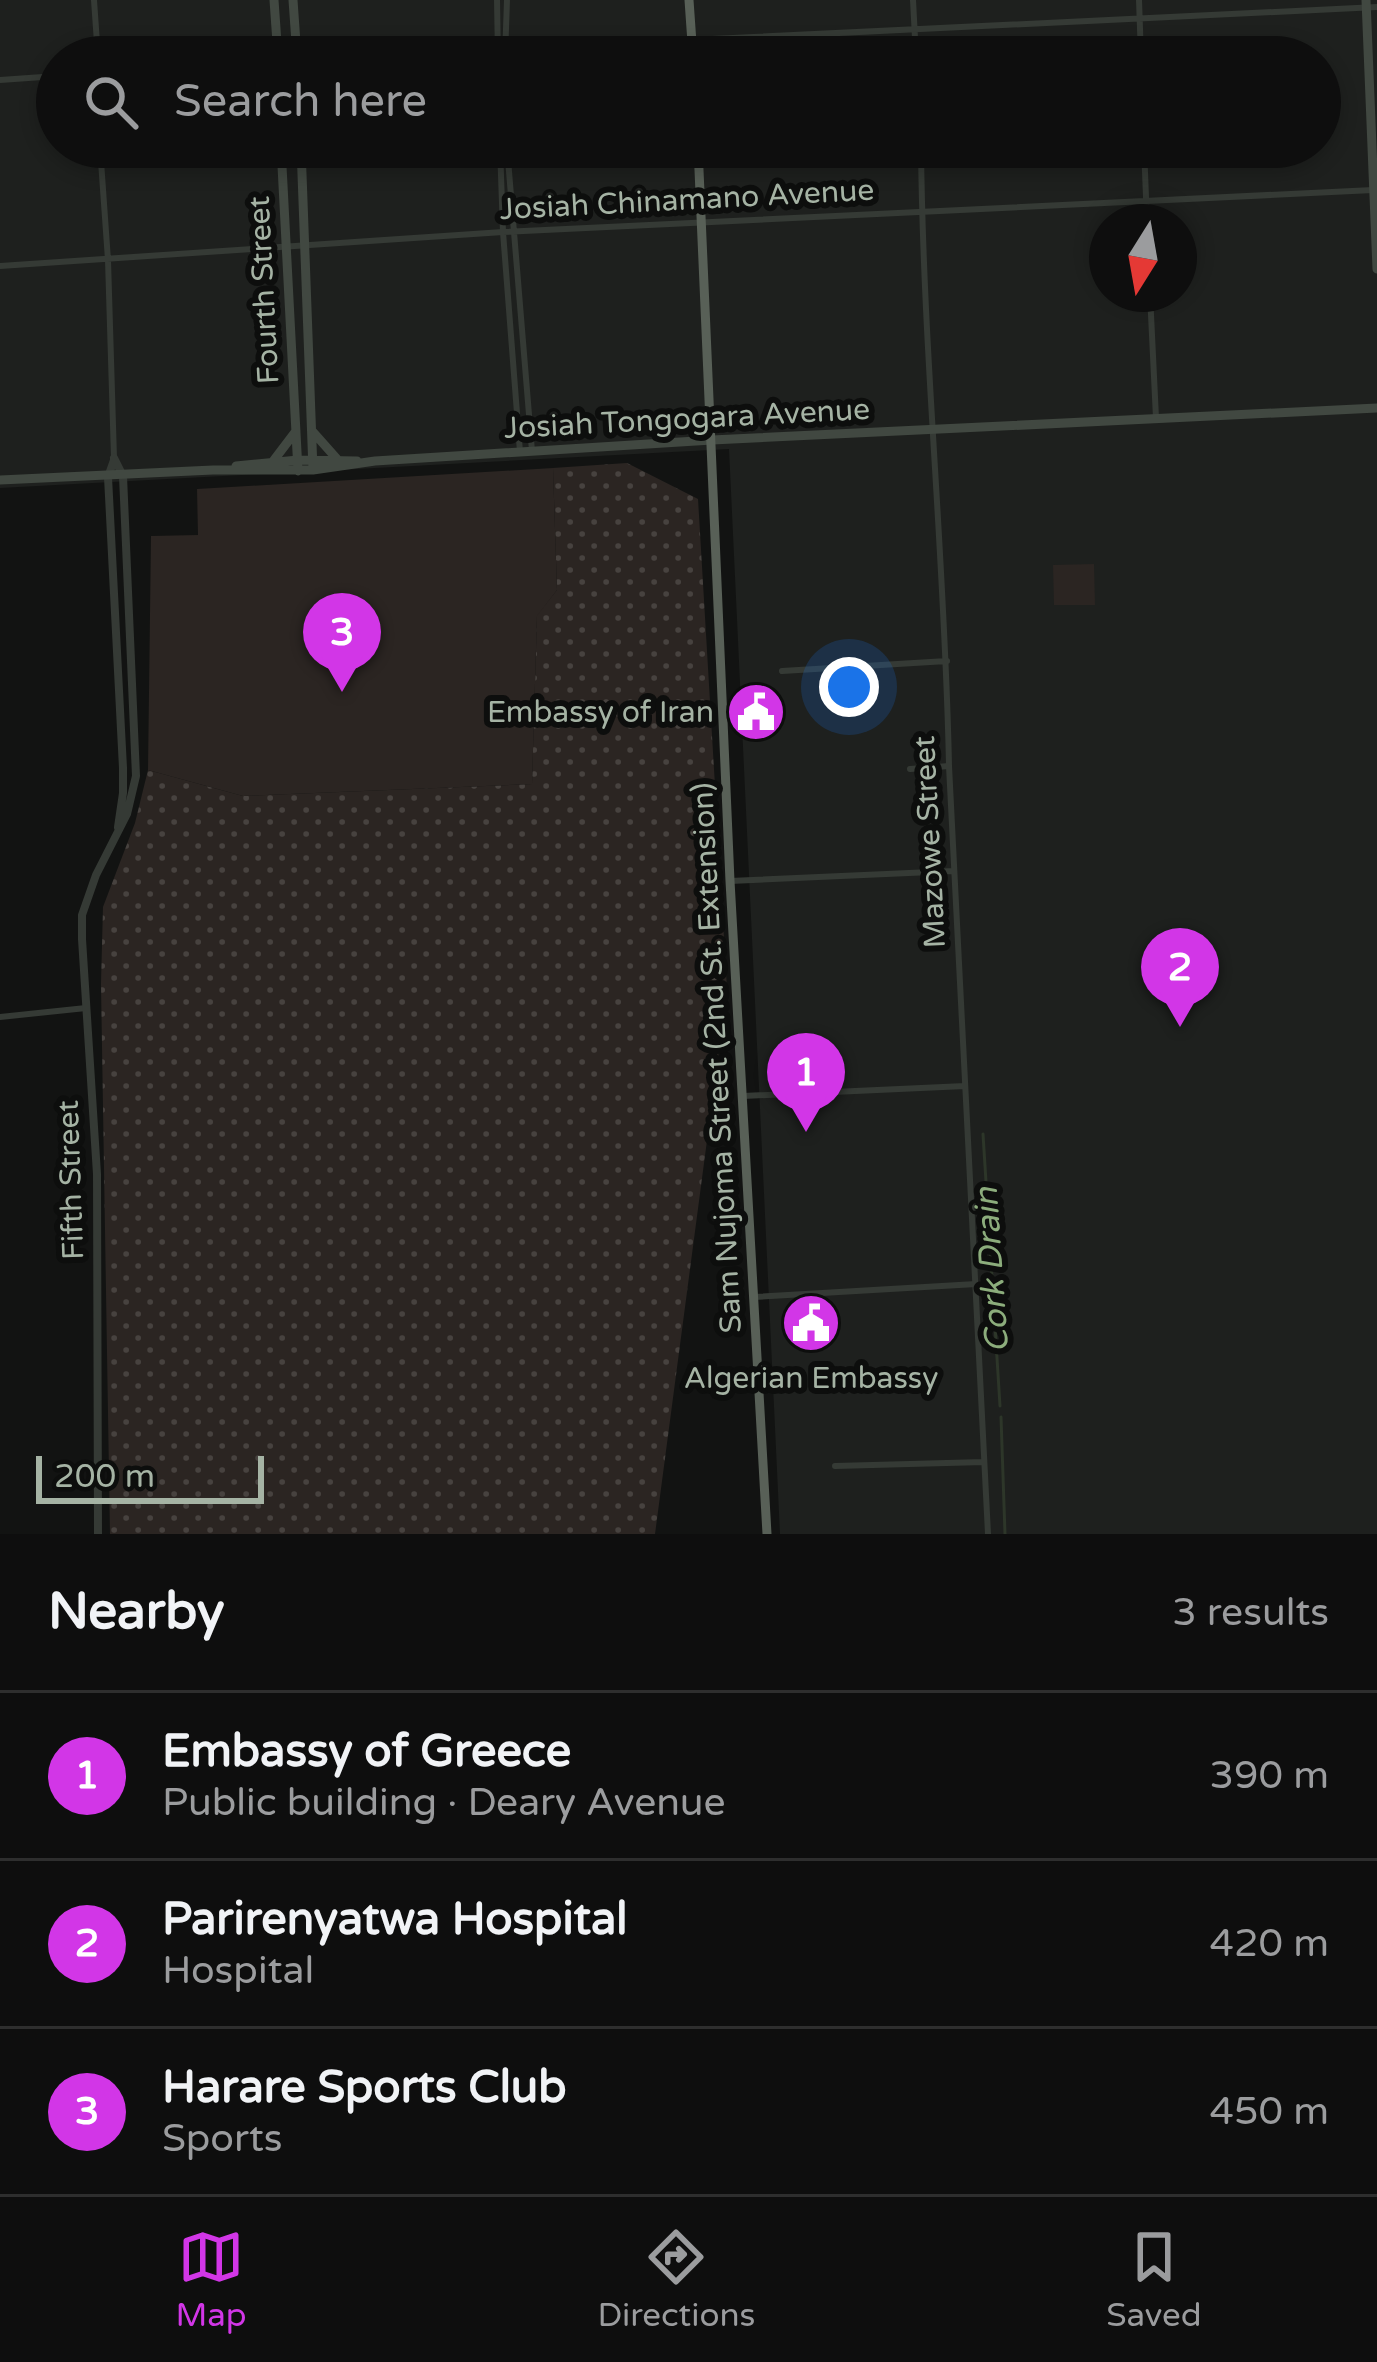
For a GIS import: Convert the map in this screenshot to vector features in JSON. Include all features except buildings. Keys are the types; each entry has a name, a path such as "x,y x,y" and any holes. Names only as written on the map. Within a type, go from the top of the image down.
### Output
{"highway":[{"path":"689,0 692,36"},
{"name":"Sam Nujoma Street (2nd St. Extension)","path":"699,168 730,880 766,1534"}],"main road":[{"path":"274,0 277,36"},
{"path":"293,0 296,36"},
{"path":"1370,5 1377,269"},
{"name":"Fourth Street","path":"282,168 298,465"},
{"path":"302,168 313,465"},
{"name":"Josiah Tongogara Avenue","path":"313,465 712,440 1377,408"},
{"path":"272,461 296,430"},
{"path":"313,432 339,460"},
{"path":"213,470 272,461 298,465"},
{"path":"0,480 375,461"}],"street":[{"path":"94,0 97,36"},
{"path":"496,0 500,36"},
{"path":"504,36 507,0"},
{"path":"913,0 914,36"},
{"path":"1139,0 1140,36"},
{"path":"787,36 1370,5"},
{"path":"0,80 36,77"},
{"name":"Fifth Street","path":"98,1534 97,1174 82,915 127,814 137,759 123,476 115,458 101,168"},
{"path":"505,168 526,452"},
{"name":"Mazowe Street","path":"921,168 988,1534"},
{"path":"1145,168 1147,204"},
{"name":"Josiah Chinamano Avenue","path":"0,266 508,232 1375,190"},
{"path":"1151,312 1156,418"},
{"name":"Fifth Street","path":"115,458 108,477 123,768 118,832"},
{"path":"782,670 947,661"},
{"path":"910,769 949,766"},
{"path":"730,880 955,871"},
{"path":"0,1017 88,1008"},
{"path":"743,1096 965,1086"},
{"path":"754,1297 976,1284"},
{"path":"836,1466 984,1462"}],"shaded area":[{"path":"0,0 1377,0 1377,1534 780,1534 729,449 0,488"},
{"path":"627,463 698,499 727,989 655,1534 110,1534 103,907 135,823 148,770 243,796 532,784 537,615 557,590 553,468"},
{"path":"553,468 557,590 537,616 532,784 243,796 148,770 151,536 198,535 197,489"},
{"path":"1094,564 1095,605 1054,605 1053,565"}],"waterway":[{"name":"Cork Drain","path":"983,1134 1000,1406"},
{"name":"Cork Drain","path":"1001,1417 1005,1534"}],"place":[{"name":"Harare Sports Club","path":"342,692"},
{"name":"Embassy of Iran","path":"756,712"},
{"name":"Parirenyatwa Hospital","path":"1180,1027"},
{"name":"Embassy of Greece","path":"806,1132"},
{"name":"Algerian Embassy","path":"811,1323"}]}
